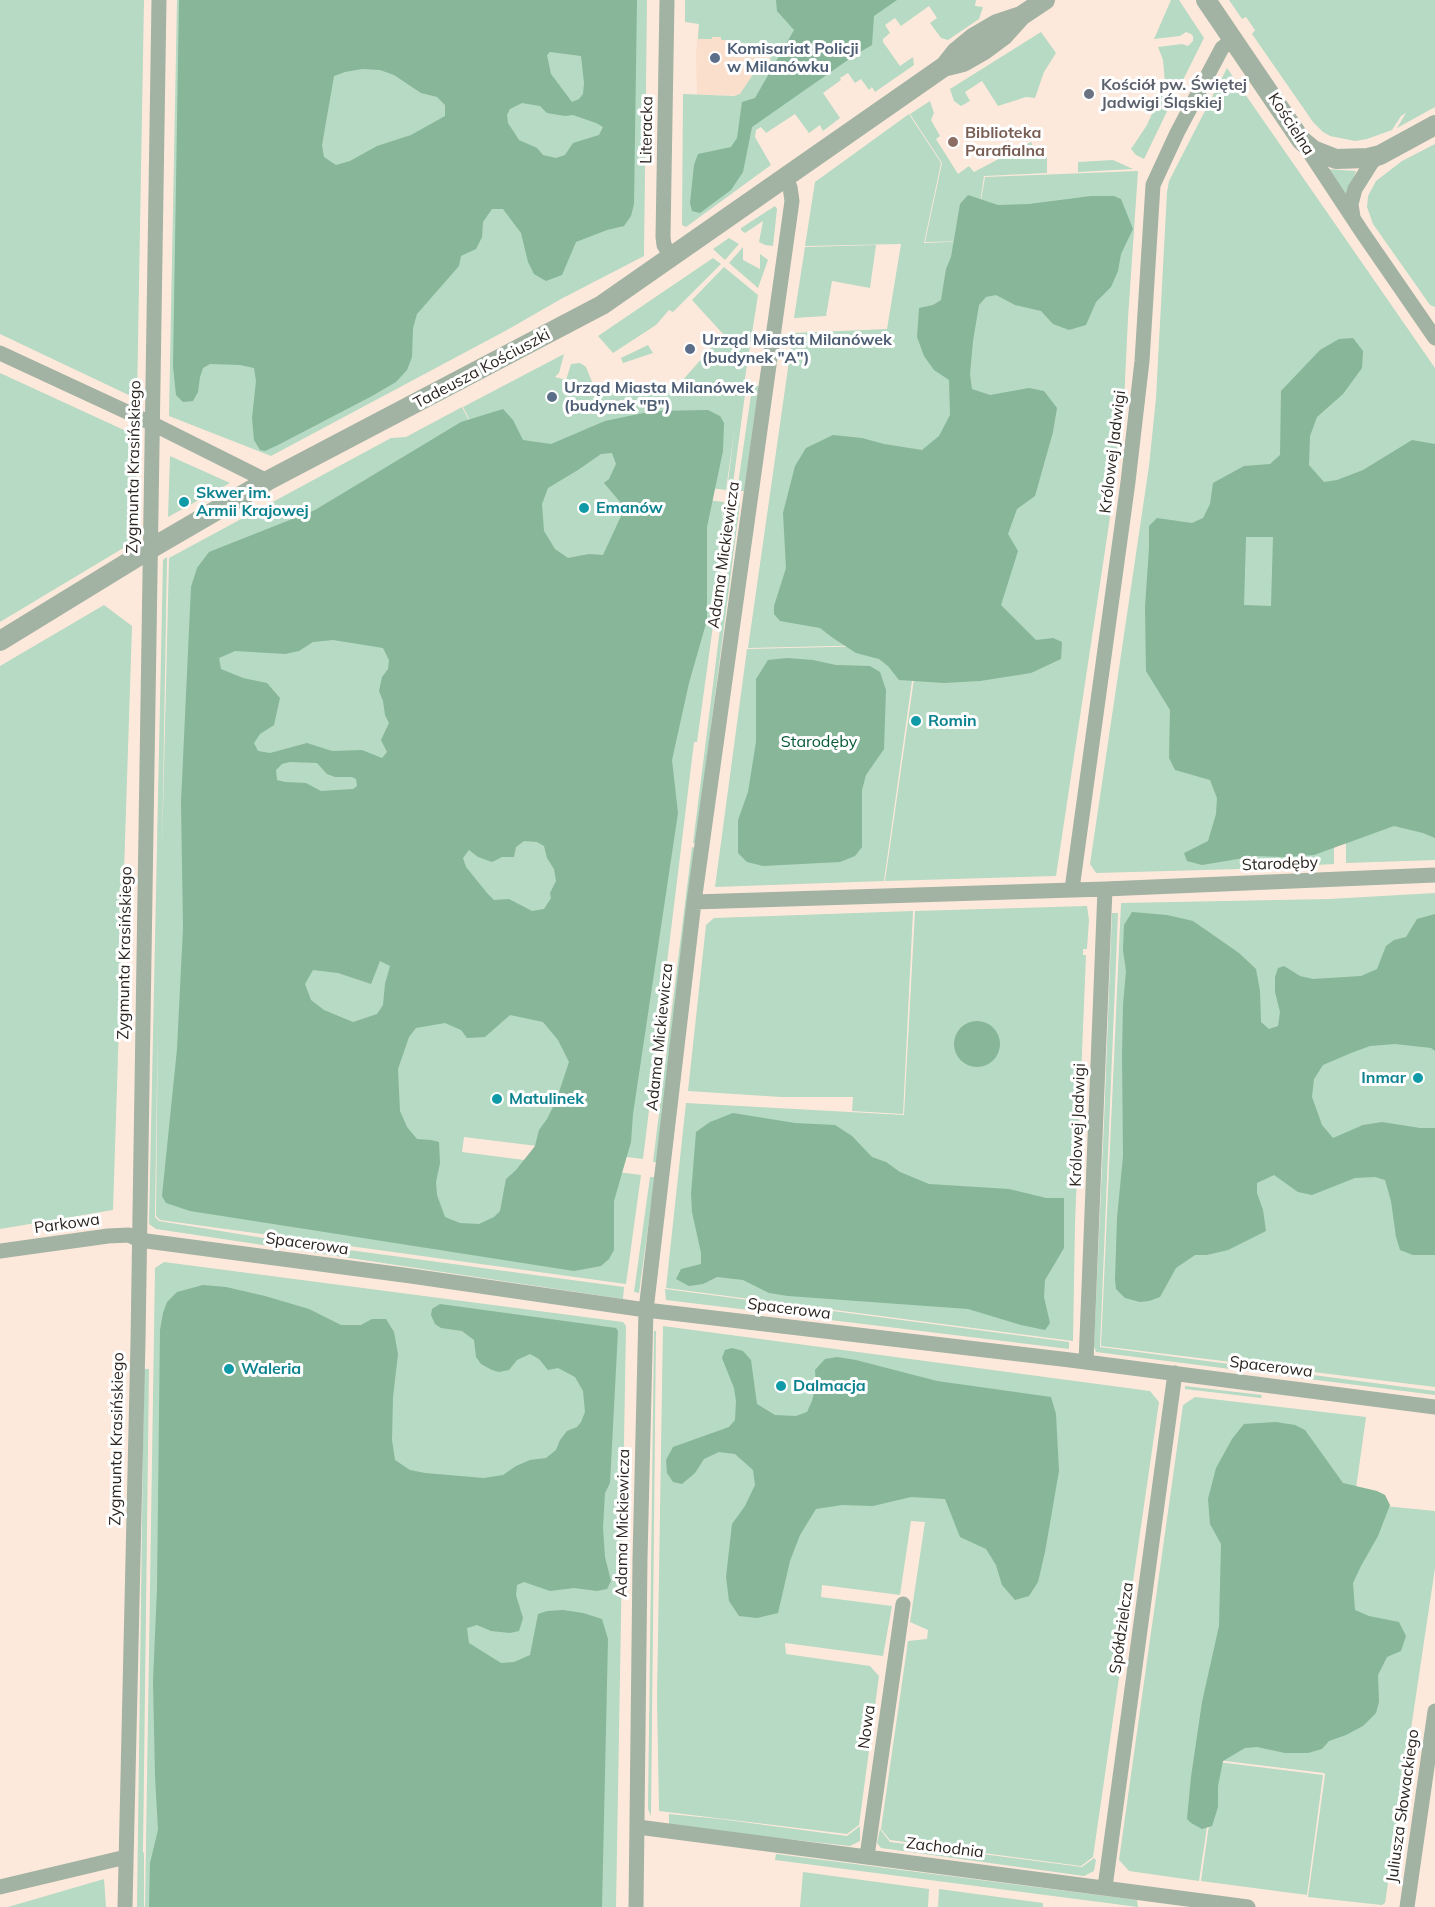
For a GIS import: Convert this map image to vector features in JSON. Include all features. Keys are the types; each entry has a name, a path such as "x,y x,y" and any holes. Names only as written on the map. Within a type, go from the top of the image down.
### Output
{"street":[{"name":"Zygmunta Krasińskiego","path":"126,1907 159,0"},
{"name":"Literacka","path":"667,0 663,237 664,245 672,258"},
{"name":"Tadeusza Kościuszki","path":"0,641 150,549 267,481 602,305 945,66 956,52 973,38 997,24 1021,16 1045,0"},
{"name":"Kościelna","path":"1206,0 1435,338"},
{"name":"Królowej Jadwigi","path":"1072,889 1128,482 1142,361 1153,184 1222,48 1233,39"},
{"path":"1354,220 1351,204 1355,189 1372,162 1380,155 1435,125"},
{"path":"1301,140 1313,150 1336,159 1354,160 1380,155"},
{"name":"Adama Mickiewicza","path":"636,1907 640,1559 646,1310 694,902 792,201 790,187 784,179"},
{"path":"0,353 153,424 267,481"},
{"name":"Starodęby","path":"694,902 1105,889 1435,875"},
{"name":"Królowej Jadwigi","path":"1086,1362 1105,889"},
{"name":"Parkowa","path":"0,1251 122,1235 129,1235 139,1240"},
{"name":"Spacerowa","path":"139,1240 646,1310 1086,1362 1435,1407"},
{"name":"Spółdzielcza","path":"1105,1887 1175,1373"},
{"name":"Nowa","path":"867,1856 903,1604"},
{"name":"Juliusza Słowackiego","path":"1407,1907 1435,1711"},
{"name":"Zachodnia","path":"638,1827 1248,1907"},
{"path":"0,1887 126,1857"}],"shaded area":[{"path":"699,24 790,31 754,96 697,95 696,53"}],"green space":[{"path":"0,0 144,0 137,399 0,334"},
{"path":"177,0 647,0 644,256 271,456 169,416"},
{"path":"179,0 637,0 634,204 631,216 624,226 576,242 562,275 546,281 534,274 528,262 521,233 503,209 492,209 483,222 482,237 476,249 461,256 459,266 417,314 413,328 412,357 407,370 396,382 265,451 260,450 254,440 252,418 256,381 254,368 210,364 203,368 198,392 193,401 183,402 176,395 173,366","holes":["550,52 581,56 584,83 583,94 579,99 572,102 551,74 547,55","362,69 380,70 394,75 421,93 437,97 445,105 445,116 411,135 377,146 350,161 336,165 324,157 322,145 334,76","522,103 540,106 547,113 573,115 603,127 599,135 573,143 565,155 556,158 543,155 537,148 519,140 508,123 507,115 510,109"]},
{"path":"685,0 976,0 975,6 983,7 979,19 948,40 941,38 930,23 937,18 929,6 901,26 895,18 885,25 890,33 883,39 883,42 900,66 913,57 914,65 875,92 872,87 869,90 861,79 855,83 848,73 840,78 841,80 823,93 840,118 823,131 820,125 809,133 795,114 766,133 761,127 756,130 755,137 771,165 686,227 682,225 683,94 734,96 740,94 756,70 766,75 770,67 771,50 746,47 745,56 738,55 738,51 734,50 734,40 721,40 721,37 698,39 699,24 685,22"},
{"path":"776,0 897,0 874,16 872,45 752,127 743,172 731,190 700,213 692,211 690,203 694,165 698,154 731,147 737,138 742,102 755,98 794,30 777,11"},
{"path":"1171,0 1179,0 1204,38 1179,88 1165,83 1163,60 1158,47 1182,44 1188,46 1193,41 1193,36 1186,32 1180,36 1154,39"},
{"path":"1229,0 1435,0 1435,107 1397,128 1406,113 1401,116 1392,130 1367,139 1355,141 1330,136 1313,122 1252,34 1255,30 1246,17 1242,19"},
{"path":"1041,32 1056,53 1044,72 1035,98 1026,97 998,106 982,81 965,92 970,101 961,106 954,101 950,89"},
{"path":"1227,68 1435,368 1435,860 1346,863 1345,739 1334,742 1334,864 1096,873 1090,864 1149,466 1156,398 1167,192 1169,181"},
{"path":"1161,93 1174,97 1144,159 1131,149 1147,125"},
{"path":"930,101 934,113 931,120 940,136 936,139 958,174 969,166 974,172 1031,142 1037,154 1047,157 1047,173 984,176 977,224 985,177 1138,171 1124,402 1109,524 1056,876 885,881 919,644 748,648 793,333 887,329 901,244 805,246 815,182 909,114 941,163 924,243 975,241 925,242 942,163 910,114"},
{"path":"1435,144 1435,307 1430,305 1373,224 1367,207 1368,196 1376,181 1402,161"},
{"path":"1113,160 1133,169 1078,172 1078,162"},
{"path":"1327,169 1356,171 1347,197"},
{"path":"968,195 998,205 1114,196 1121,199 1133,229 1121,254 1118,271 1111,287 1096,302 1086,325 1069,330 1053,324 1041,311 1015,305 996,295 986,297 979,305 970,374 972,389 990,395 1029,388 1044,391 1057,408 1053,432 1035,496 1017,509 1008,534 1018,551 1001,605 1036,640 1053,638 1062,642 1061,659 1031,673 980,681 944,683 899,680 879,659 856,653 820,628 780,621 774,614 774,606 786,568 783,513 795,466 806,448 833,435 862,438 922,450 939,436 950,415 949,380 934,370 924,356 917,337 919,308 933,305 941,300 960,204"},
{"path":"775,206 777,209 773,246 759,242 763,221 745,233 741,230 741,228"},
{"path":"729,238 739,244 725,260 713,249"},
{"path":"876,245 870,288 832,281 826,316 794,318 805,247"},
{"path":"743,247 743,260 760,269 760,254 768,260 758,288 729,263"},
{"path":"713,258 721,264 673,312 669,310 656,325 613,353 598,336"},
{"path":"724,267 758,295 745,378 746,387 732,491 727,490 735,426 726,490 620,477 619,489 724,502 720,531 725,502 730,502 697,742 694,742 643,1159 464,1137 462,1152 641,1175 626,1284 160,1220 156,1216 158,1011 155,1217 159,1221 282,1241 624,1287 623,1299 156,1229 149,1224 163,560 167,557 162,853 169,558 391,438 406,437 462,407 507,494 463,407 564,354 559,373 555,377 566,380 571,364 580,363 586,367 597,394 675,389 723,334 692,300"},
{"path":"1353,338 1363,351 1362,368 1343,394 1317,417 1310,436 1309,465 1324,482 1337,480 1363,470 1412,440 1435,444 1435,838 1394,826 1314,855 1256,856 1202,865 1187,861 1184,853 1208,841 1216,814 1217,798 1210,780 1175,770 1169,758 1170,710 1146,671 1145,607 1149,526 1157,518 1192,523 1203,518 1210,504 1213,483 1244,466 1270,464 1280,455 1281,391 1320,350 1339,339","holes":["1246,537 1273,537 1271,606 1244,605"]},
{"path":"648,345 653,353 623,363 621,358"},
{"path":"0,373 137,436 135,541 0,622"},
{"path":"750,386 759,386 744,491 737,491 752,388"},
{"path":"503,409 513,420 523,440 551,444 605,421 653,411 708,410 720,416 724,423 723,451 707,527 707,620 689,683 672,760 678,813 633,1114 631,1142 614,1201 614,1250 601,1266 574,1271 190,1211 166,1203 162,1196 177,1049 183,928 181,802 191,587 197,568 209,552 315,510 461,422","holes":["612,453 616,464 609,479 604,483 621,503 622,514 603,555 589,554 568,558 555,549 544,531 542,504 548,488 601,454","333,640 383,648 389,660 388,669 382,677 379,691 389,723 381,740 387,752 382,758 362,750 332,751 307,743 270,753 258,751 254,743 260,734 274,725 280,698 267,683 243,678 221,669 219,658 235,651 285,654 299,651 313,642","290,762 317,763 327,774 356,779 357,786 353,789 321,791 306,783 277,780 276,770 282,764","524,841 537,842 544,846 547,858 554,869 556,881 550,893 551,898 544,909 532,911 509,899 494,900 466,867 463,858 469,850 478,857 492,862 502,857 514,857 516,847","380,961 390,966 383,1005 377,1014 353,1022 324,1010 311,1000 305,984 313,970 338,973 371,984","510,1015 543,1022 558,1040 569,1062 556,1101 539,1130 535,1146 506,1179 500,1211 494,1217 479,1224 460,1223 445,1217 437,1195 439,1142 417,1139 407,1127 400,1111 398,1069 409,1037 416,1028 445,1023 461,1030 467,1038 485,1037"]},
{"name":"Skwer im. Armii Krajowej","path":"170,456 230,483 168,517"},
{"path":"736,502 740,503 696,843 693,843"},
{"path":"104,605 132,626 113,1210 0,1229 0,666"},
{"name":"Starodęby","path":"917,645 884,881 715,887 747,649"},
{"name":"Starodęby","path":"787,658 836,665 870,666 880,672 886,690 884,749 866,775 862,790 862,847 855,856 840,862 763,866 747,862 738,853 738,820 748,792 756,742 756,679 768,660"},
{"path":"692,847 695,848 657,1162 653,1162"},
{"path":"1435,893 1435,1387 1101,1346 1121,903 1329,899"},
{"path":"1087,906 1089,920 1087,949 1083,949 1083,955 1086,955 1075,1224 1073,1341 666,1288 686,1103 904,1115 915,911"},
{"path":"913,911 903,1114 852,1111 853,1097 781,1097 688,1091 706,925 714,918"},
{"path":"1132,912 1167,915 1193,921 1239,953 1256,969 1260,991 1261,1022 1269,1029 1278,1026 1280,1012 1275,992 1275,977 1278,968 1284,966 1300,976 1313,979 1361,976 1377,969 1386,946 1394,940 1406,937 1417,919 1435,914 1435,1051 1431,1048 1395,1044 1370,1046 1351,1053 1323,1065 1314,1079 1312,1097 1322,1125 1333,1138 1363,1125 1382,1122 1435,1128 1435,1255 1413,1255 1400,1250 1385,1180 1375,1177 1355,1178 1312,1195 1298,1192 1274,1175 1257,1183 1257,1193 1263,1210 1266,1231 1228,1250 1195,1255 1176,1268 1160,1297 1140,1302 1125,1298 1116,1289 1117,1218 1123,1156 1122,1055 1126,971 1123,950 1124,925"},
{"path":"1112,913 1118,913 1100,1347 1435,1391 1435,1395 1096,1352 1094,1346"},
{"path":"977,1021 993,1028 1000,1044 993,1060 977,1067 961,1060 954,1044 961,1028"},
{"path":"733,1113 795,1123 835,1125 852,1136 872,1157 929,1184 1009,1189 1046,1198 1064,1198 1064,1248 1045,1280 1044,1297 1050,1323 1045,1330 968,1309 788,1296 769,1293 743,1280 717,1277 703,1284 689,1286 676,1279 681,1269 701,1264 691,1194 696,1132 710,1122"},
{"path":"650,1177 655,1177 639,1293 634,1292"},
{"path":"164,1262 623,1322 626,1326 616,1907 145,1907 155,1268"},
{"path":"203,1285 226,1287 265,1296 309,1309 341,1325 361,1325 372,1319 386,1319 394,1332 398,1354 393,1397 392,1440 395,1460 410,1470 425,1473 484,1478 503,1475 530,1460 546,1458 556,1450 567,1431 577,1427 585,1412 583,1391 575,1377 558,1368 548,1370 539,1359 530,1354 517,1360 509,1370 499,1372 492,1370 481,1364 476,1357 474,1340 462,1331 441,1328 435,1324 431,1315 432,1309 440,1304 616,1328 618,1331 610,1483 605,1493 603,1528 605,1557 611,1581 607,1589 597,1591 574,1588 550,1591 524,1582 517,1585 516,1595 523,1618 519,1631 510,1633 491,1631 477,1625 467,1628 469,1643 501,1663 514,1662 530,1655 538,1614 563,1610 602,1619 608,1639 602,1907 149,1907 150,1863 158,1830 153,1681 157,1589 160,1330 167,1302 177,1292"},
{"path":"665,1289 1069,1342 1069,1349 666,1300"},
{"path":"663,1326 1150,1391 1159,1402 1093,1857 1081,1866 890,1840 881,1829 908,1641 927,1639 928,1630 910,1622 925,1522 911,1521 900,1595 822,1585 821,1597 892,1606 883,1656 785,1643 786,1654 870,1666 879,1676 859,1825 847,1834 659,1811 657,1698"},
{"path":"654,1331 656,1331 651,1816 648,1809"},
{"path":"732,1348 743,1351 751,1360 757,1404 775,1415 796,1416 807,1412 816,1385 815,1370 825,1359 837,1357 937,1381 1051,1397 1056,1414 1059,1471 1038,1582 1029,1596 1015,1600 1002,1585 996,1565 986,1549 960,1537 945,1499 911,1497 873,1506 842,1505 816,1509 800,1535 790,1561 778,1613 757,1618 739,1616 729,1601 726,1577 732,1524 745,1506 755,1485 753,1470 735,1454 719,1452 704,1459 695,1473 682,1484 673,1482 667,1473 666,1460 673,1447 729,1427 735,1420 734,1388 722,1358 725,1350"},
{"path":"144,1369 149,1369 144,1907 137,1907"},
{"path":"1185,1386 1262,1395 1261,1398 1185,1389"},
{"path":"1195,1397 1366,1417 1354,1503 1435,1511 1435,1568 1385,1903 1382,1905 1308,1897 1324,1773 1217,1760 1199,1881 1129,1871 1119,1860 1183,1405"},
{"path":"1276,1422 1295,1425 1305,1430 1343,1483 1385,1495 1390,1505 1378,1536 1353,1583 1355,1610 1369,1616 1399,1622 1406,1636 1401,1651 1387,1657 1378,1675 1379,1702 1376,1713 1363,1726 1329,1741 1322,1749 1308,1753 1285,1753 1257,1747 1245,1748 1223,1761 1218,1786 1218,1807 1212,1826 1202,1829 1187,1819 1202,1702 1219,1626 1221,1544 1210,1524 1208,1499 1216,1468 1232,1439 1244,1424"},
{"path":"1218,1762 1323,1775 1307,1895 1201,1881"},
{"path":"669,1814 847,1836 860,1826 860,1841 850,1846 669,1826"},
{"path":"880,1829 890,1842 1082,1867 1094,1858 1096,1860 1094,1871 1084,1876 881,1848 877,1843"},
{"path":"776,1854 1137,1900 1138,1907 775,1860"},
{"path":"803,1872 929,1889 928,1907 800,1907"},
{"path":"104,1879 106,1907 8,1907"},
{"path":"939,1889 1043,1903 1043,1907 938,1907"}],"place":[{"name":"Komisariat Policji w Milanówku","path":"715,58"},
{"name":"Kościół pw. Świętej Jadwigi Śląskiej","path":"1089,94"},
{"name":"Biblioteka Parafialna","path":"953,142"},
{"name":"Urząd Miasta Milanówek (budynek \"A\")","path":"690,349"},
{"name":"Urząd Miasta Milanówek (budynek \"B\")","path":"552,397"},
{"name":"Skwer im. Armii Krajowej","path":"184,502"},
{"name":"Emanów","path":"584,508"},
{"name":"Romin","path":"916,721"},
{"name":"Inmar","path":"1418,1078"},
{"name":"Matulinek","path":"497,1099"},
{"name":"Waleria","path":"229,1369"},
{"name":"Dalmacja","path":"781,1386"}]}
